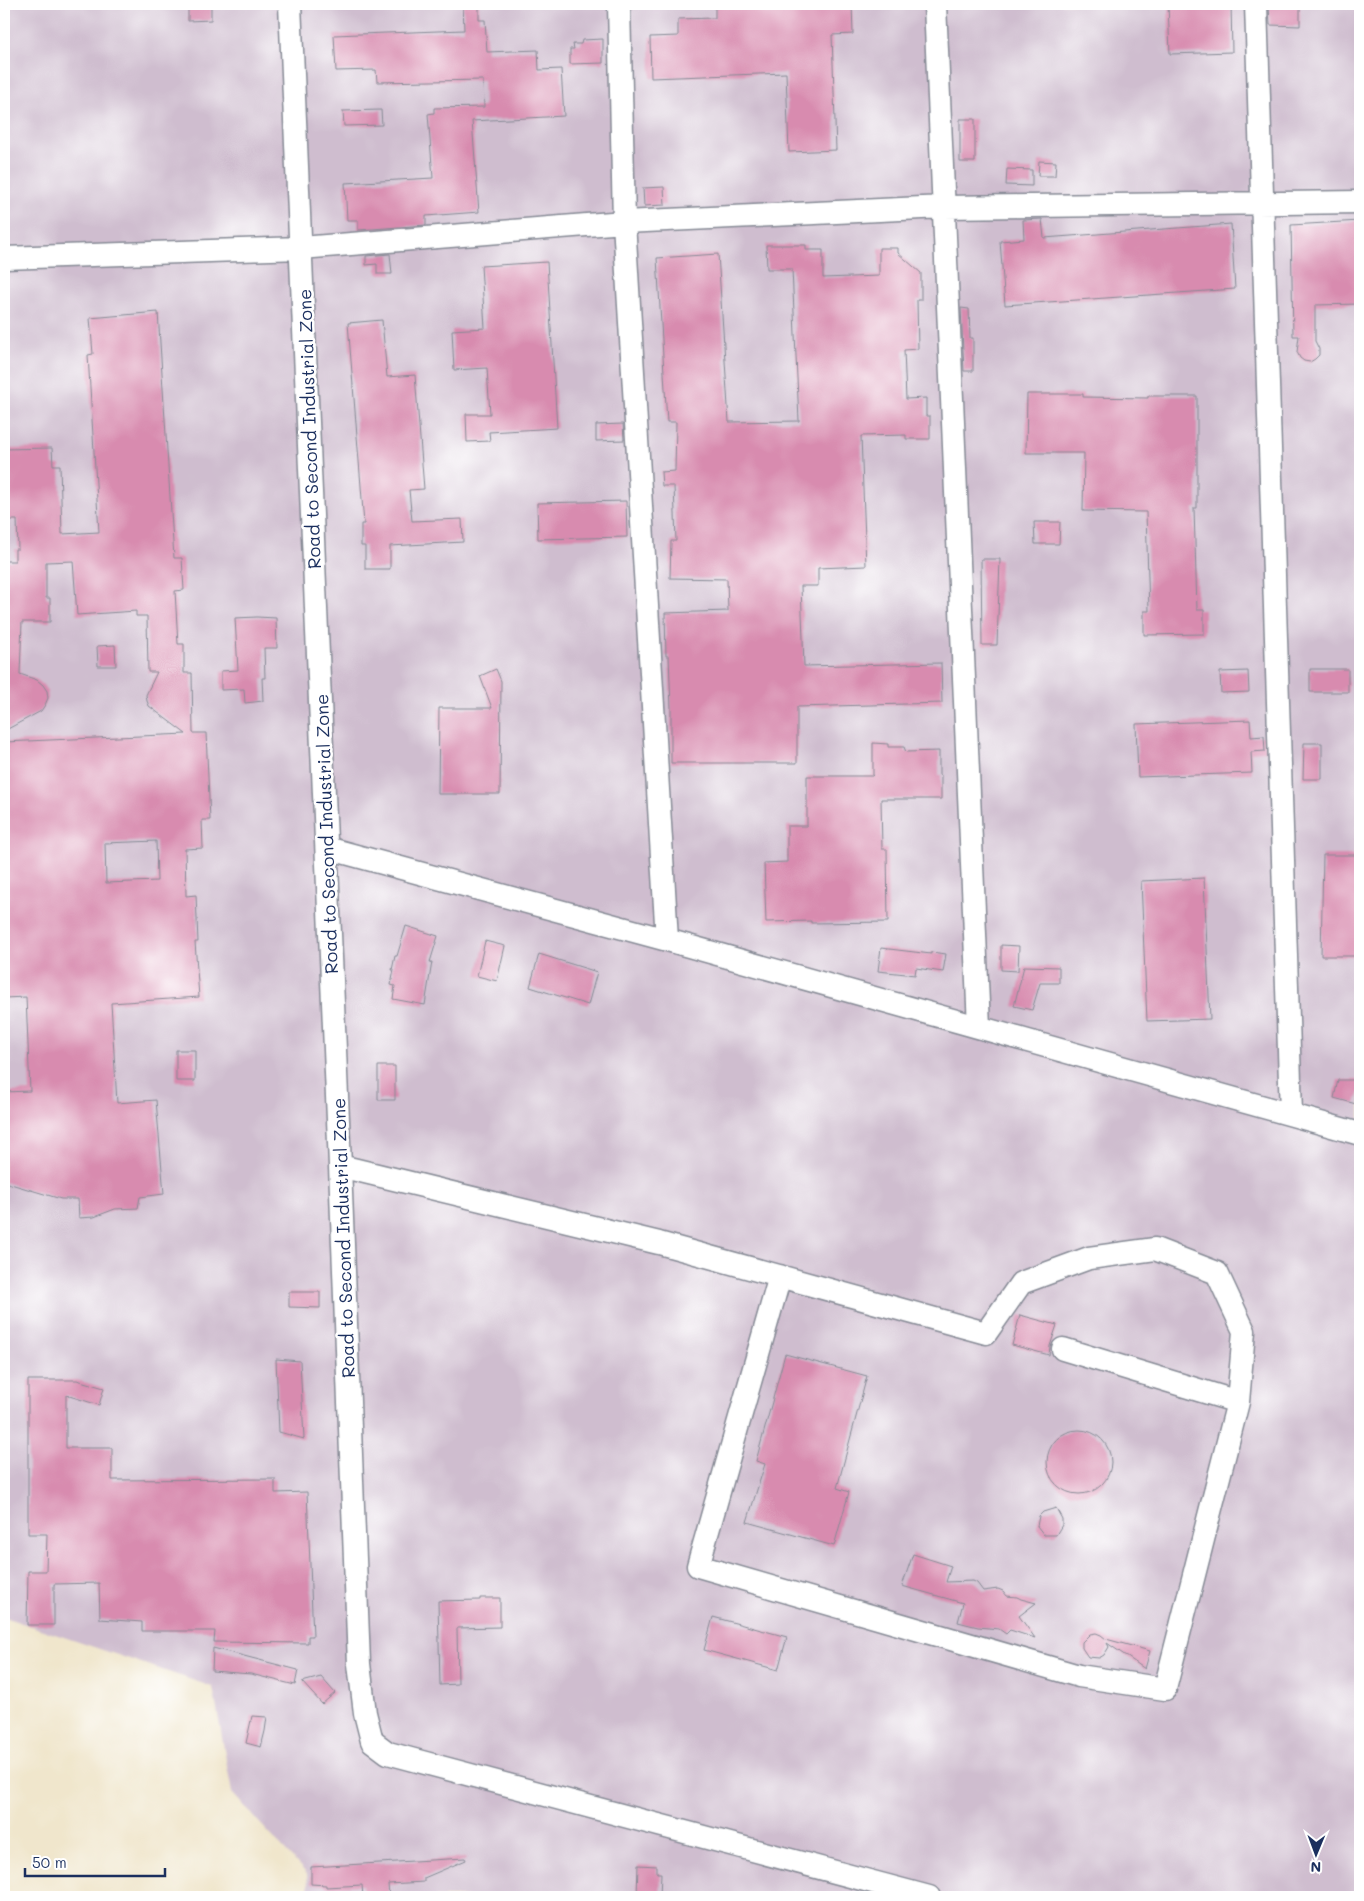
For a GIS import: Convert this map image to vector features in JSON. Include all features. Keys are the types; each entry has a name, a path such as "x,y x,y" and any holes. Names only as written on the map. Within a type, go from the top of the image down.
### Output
{"street":[{"name":"Road to Second Industrial Zone","path":"290,4 327,848 359,1664 364,1713 372,1741 388,1753 929,1897"},
{"path":"619,4 624,222 667,940"},
{"path":"935,4 979,1027"},
{"path":"1256,4 1291,1114"},
{"path":"4,258 301,248 624,222 944,207 1360,202"},
{"path":"327,848 667,940 1360,1134"},
{"path":"340,1166 659,1244 780,1276 986,1333 1021,1283 1089,1258 1155,1249 1217,1273 1244,1331 1238,1402 1165,1689 1079,1676 698,1566 780,1276"},
{"path":"1063,1349 1238,1402"}],"shaded area":[{"path":"4,4 1360,4 1360,1897 309,1897 307,1874 232,1793 213,1687 4,1617"}],"building":[{"path":"188,4 211,4 211,20 188,21"},
{"path":"463,4 479,4 479,20 485,20 487,52 538,50 539,70 561,69 564,116 472,121 479,212 426,216 426,225 358,230 358,220 347,220 345,183 433,178 428,114 434,113 434,108 484,107 483,80 377,82 376,70 336,71 334,35 464,30"},
{"path":"715,4 852,4 853,34 832,35 836,150 789,152 786,73 651,78 650,37 678,36 678,19 715,18"},
{"path":"1168,4 1231,4 1232,52 1170,54"},
{"path":"1269,4 1300,4 1300,26 1270,25"},
{"path":"603,39 603,63 570,64 570,49 574,49 573,44 581,44 582,40"},
{"path":"381,110 382,125 344,126 343,111"},
{"path":"960,119 975,119 975,162 960,162"},
{"path":"1039,161 1056,162 1055,176 1038,176"},
{"path":"1007,169 1032,170 1032,186 1006,185"},
{"path":"664,187 665,205 644,206 643,188"},
{"path":"1042,219 1044,238 1231,224 1235,289 1005,305 1000,241 1024,239 1023,220"},
{"path":"1360,221 1360,304 1315,305 1315,341 1319,349 1319,355 1310,362 1304,361 1297,352 1299,336 1293,336 1291,225"},
{"path":"766,245 806,245 806,250 823,250 823,278 879,276 879,248 898,248 898,253 921,273 921,300 917,300 918,349 904,350 906,399 926,398 926,416 930,416 930,439 906,439 906,435 861,436 866,566 818,568 818,586 801,586 804,666 941,663 942,703 797,707 797,763 671,763 669,656 666,656 665,613 728,611 727,579 670,578 671,541 676,541 674,486 662,486 661,472 675,471 676,422 667,422 657,258 718,254 729,422 799,421 792,269 767,269"},
{"path":"390,254 392,274 377,274 377,264 366,265 366,256"},
{"path":"547,262 557,428 489,432 490,441 467,442 466,414 490,414 487,368 454,370 452,330 485,328 481,266"},
{"path":"961,308 969,309 970,338 973,338 973,371 964,371"},
{"path":"158,312 174,558 182,558 184,590 175,591 178,644 184,644 184,673 192,673 193,733 206,733 210,820 202,820 203,848 185,849 186,896 196,895 198,942 195,942 199,997 111,1003 117,1103 156,1100 164,1194 140,1197 138,1208 115,1209 94,1217 79,1218 78,1199 61,1199 4,1182 4,1092 30,1091 26,997 4,998 4,742 186,734 149,706 147,701 146,695 157,672 148,672 147,616 136,616 136,611 77,615 73,561 46,562 46,598 50,598 50,622 22,622 20,674 37,680 43,685 47,691 48,698 41,711 4,731 4,561 15,561 15,549 18,549 17,520 4,520 4,449 52,448 53,465 60,465 62,534 99,532 88,355 93,354 90,318","holes":["156,841 157,881 106,883 105,843"]},
{"path":"382,320 387,377 415,375 424,489 409,490 412,521 462,519 463,542 390,546 390,569 365,569 365,546 361,546 361,524 364,524 348,323"},
{"path":"1027,394 1083,394 1083,397 1148,398 1148,396 1197,396 1197,508 1194,508 1197,610 1204,610 1204,634 1144,635 1144,611 1149,611 1146,512 1083,511 1084,453 1026,453"},
{"path":"623,424 624,440 596,441 596,425"},
{"path":"626,501 627,537 538,539 537,503"},
{"path":"1034,522 1060,522 1059,544 1035,544"},
{"path":"981,559 1000,559 997,645 982,645"},
{"path":"235,618 276,618 277,648 264,648 265,678 262,678 263,701 245,703 244,689 221,690 221,671 238,670"},
{"path":"115,645 116,666 98,666 97,646"},
{"path":"496,669 501,681 500,794 438,794 439,708 492,708 480,676"},
{"path":"1310,669 1348,669 1348,692 1310,692"},
{"path":"1248,671 1249,692 1221,693 1220,672"},
{"path":"1250,720 1251,737 1264,736 1265,751 1251,752 1252,773 1138,777 1136,724"},
{"path":"873,743 888,744 888,747 904,747 906,752 939,751 941,799 881,799 882,849 887,849 888,922 766,922 764,863 787,862 787,826 807,826 807,776 872,776"},
{"path":"1304,743 1322,743 1322,779 1303,779"},
{"path":"1323,855 1360,855 1360,956 1321,956"},
{"path":"1204,878 1210,1019 1147,1021 1141,881"},
{"path":"406,926 438,936 430,962 432,962 425,1005 393,999 395,986 391,985 394,970 392,970"},
{"path":"485,941 505,946 497,981 477,976"},
{"path":"1001,945 1019,946 1018,971 1001,970"},
{"path":"881,948 946,954 943,972 916,968 915,975 878,971"},
{"path":"539,954 597,972 588,1005 530,987"},
{"path":"1024,966 1059,967 1059,983 1040,983 1032,1010 1014,1006"},
{"path":"176,1050 195,1050 195,1081 176,1081"},
{"path":"378,1066 395,1066 395,1100 378,1100"},
{"path":"1338,1080 1360,1080 1360,1090 1356,1104 1334,1098"},
{"path":"289,1292 320,1292 320,1308 289,1307"},
{"path":"1020,1315 1057,1325 1049,1355 1012,1345"},
{"path":"785,1354 867,1376 837,1488 849,1492 834,1546 747,1522 765,1464 756,1461"},
{"path":"276,1359 300,1361 304,1439 279,1432"},
{"path":"28,1380 77,1380 104,1388 99,1405 66,1395 66,1448 112,1448 112,1480 275,1479 275,1493 307,1492 313,1636 308,1636 308,1643 214,1642 215,1631 142,1631 142,1622 100,1619 99,1583 54,1584 54,1625 27,1625 28,1571 46,1571 47,1534 28,1534"},
{"path":"1079,1430 1097,1436 1105,1444 1111,1462 1105,1480 1097,1488 1079,1494 1061,1488 1053,1480 1047,1462 1053,1444 1061,1436"},
{"path":"1056,1508 1062,1519 1062,1525 1056,1535 1044,1535 1037,1526 1039,1516 1043,1512"},
{"path":"913,1554 951,1566 946,1582 973,1581 983,1591 998,1589 1007,1596 1036,1603 1019,1616 1035,1638 1010,1630 1006,1634 999,1629 978,1627 958,1622 963,1603 902,1586"},
{"path":"480,1598 500,1598 500,1627 457,1628 458,1684 440,1685 438,1601 480,1600"},
{"path":"713,1617 787,1637 778,1670 704,1650"},
{"path":"1096,1633 1106,1639 1150,1651 1145,1669 1107,1643 1109,1647 1104,1655 1099,1658 1088,1657 1082,1648 1082,1642 1090,1634"},
{"path":"213,1648 298,1670 295,1685 251,1674 212,1671"},
{"path":"321,1677 335,1693 322,1704 302,1682"},
{"path":"252,1716 267,1717 261,1747 246,1743"},
{"path":"465,1858 466,1860 424,1878 424,1882 388,1884 389,1897 363,1897 362,1885 326,1887 326,1885 311,1884 311,1867"},
{"path":"638,1865 657,1866 657,1873 661,1873 660,1897 637,1897"}]}
